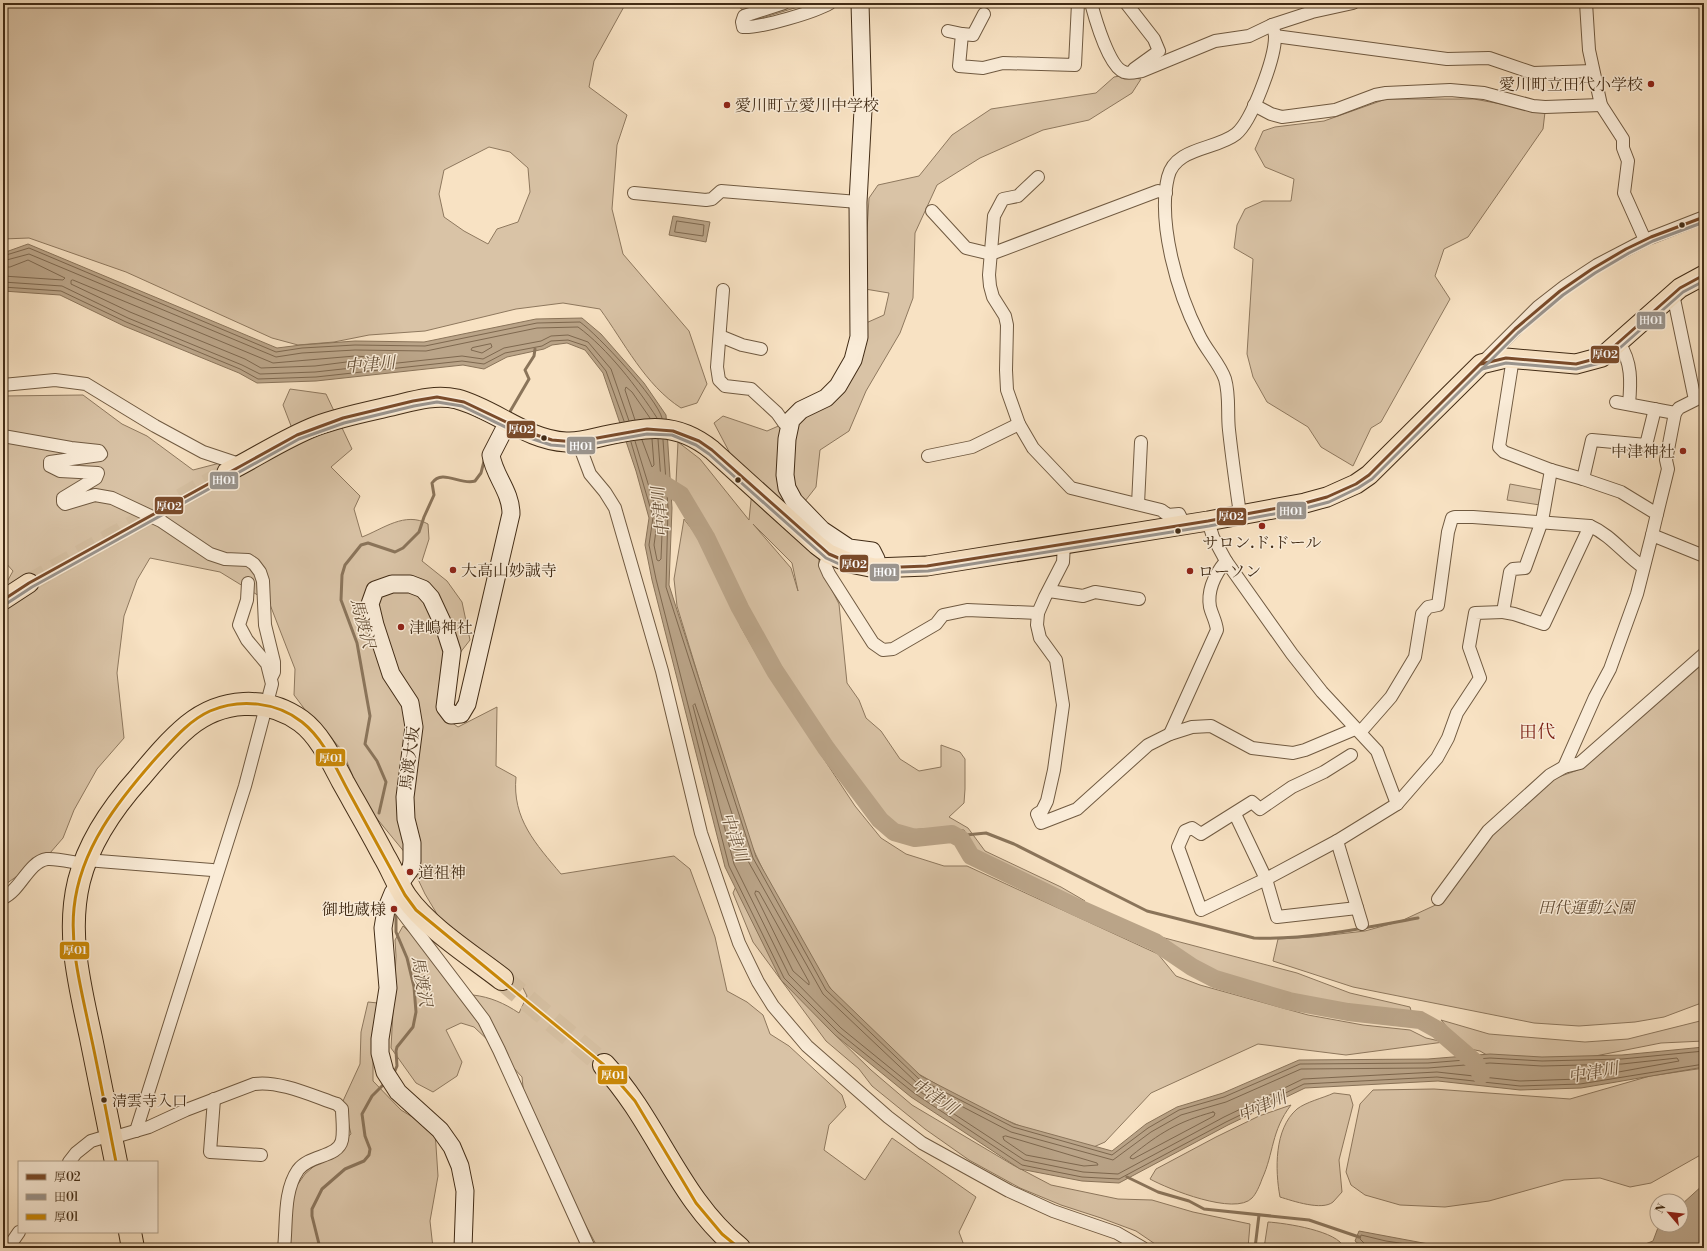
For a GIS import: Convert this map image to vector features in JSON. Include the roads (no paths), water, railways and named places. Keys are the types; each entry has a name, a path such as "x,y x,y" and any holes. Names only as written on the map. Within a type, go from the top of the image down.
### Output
{"highway":[{"path":"116,1161 80,986 75,949 74,906 79,879 85,862 103,826 122,797 178,734 210,711 242,704 266,706 290,715 303,723 313,733 330,758 395,890 405,895 427,920 502,979"},
{"path":"604,1065 635,1101 696,1203 722,1234 739,1248"},
{"path":"130,1233 133,1248"}],"main road":[{"path":"235,469 315,427 423,398 439,397 457,400 542,438 562,442 584,441 643,429 662,428 682,432 698,440 712,450 805,536 829,554 850,563 875,568 927,566 1208,521 1305,503 1327,497 1356,484 1369,475 1397,449 1481,364 1497,358 1514,358 1576,364 1602,356 1673,294 1704,275"},
{"path":"3,600 29,583"}],"street":[{"path":"784,3 744,16 742,22 743,27 791,17 830,3"},
{"path":"860,3 863,110 858,202 859,337 853,360 844,378 833,393 800,410 794,416 789,425 785,476 790,494 811,519 838,542 849,548 872,551 876,559 875,568"},
{"path":"962,34 959,66 983,68 1003,63 1075,65 1078,3"},
{"path":"1091,3 1101,37 1118,69 1124,73 1142,71 1215,41 1250,36 1273,30 1312,12 1353,3"},
{"path":"1126,3 1154,39 1159,51 1135,67 1131,73"},
{"path":"1586,3 1593,71 1601,106 1623,139 1623,148 1628,161 1624,193 1645,240"},
{"path":"948,31 973,35 984,14"},
{"path":"1273,30 1447,59 1467,55 1489,58 1533,73 1593,71"},
{"path":"1240,514 1228,429 1228,390 1225,377 1199,336 1182,297 1169,242 1166,220 1166,193 1170,172 1178,160 1235,134 1243,127 1270,66 1273,30"},
{"path":"1254,104 1272,114 1282,117 1335,110 1375,94 1386,92 1457,90 1484,93 1539,106 1601,106"},
{"path":"1038,177 1018,196 1003,200 994,216 989,275 993,297 1005,316 1007,325 1006,370 1008,390 1019,424 1034,448 1071,488 1162,510 1168,515 1179,514 1184,524"},
{"path":"932,211 966,248 991,254 1158,191 1166,193"},
{"path":"634,193 706,200 712,199 721,192 858,202"},
{"path":"1481,364 1521,324 1556,293 1598,265 1645,240 1704,217"},
{"path":"724,290 717,367 719,380 725,386 751,389 777,413 784,424 789,425"},
{"path":"1564,767 1595,697 1610,669 1637,594 1668,469 1666,460 1674,413 1679,408 1695,400 1673,294"},
{"path":"720,336 742,345 761,349"},
{"path":"1619,342 1631,372 1628,404"},
{"path":"1514,358 1499,447 1505,452 1551,470 1621,492 1657,514"},
{"path":"3,385 55,380 86,384 156,426 235,469"},
{"path":"1616,402 1674,413"},
{"path":"1583,479 1592,440 1646,445 1655,409"},
{"name":"馬渡大坂","path":"395,890 411,868 412,861 412,843 405,813 404,797 412,751 414,719 408,700 388,667 370,599 375,590 392,584 415,585 427,592 444,626 452,651 446,707 451,715 461,714 467,704 511,514 509,496 494,465 491,455 508,422"},
{"path":"928,456 972,447 1019,424"},
{"path":"3,436 71,448 99,451 100,455 50,462 50,466 60,471 98,473 96,478 64,498 63,502 65,504 95,495 112,498 161,521 210,554 225,559 248,560 254,564 260,572 263,581 264,625 274,662 274,672 271,678"},
{"path":"584,441 590,474 605,492 615,508 662,671 700,833 739,943 758,982 773,1006 807,1046 888,1118 922,1143 1009,1191 1053,1211 1117,1233 1143,1248"},
{"path":"1138,504 1144,460 1141,442"},
{"path":"1502,612 1510,572 1513,569 1526,568 1542,521 1551,470"},
{"path":"1064,544 1063,562 1038,612 1037,628 1040,638 1056,660 1063,705 1054,770 1047,801 1042,811 1036,814 1041,823 1077,809 1148,745 1170,734 1192,728 1211,726 1252,748 1293,753 1312,748 1363,729 1391,697 1415,657 1422,614 1428,607 1438,605 1448,532 1452,518 1473,517 1542,521 1590,526 1602,531 1633,560 1643,566"},
{"path":"1208,521 1213,537 1226,561 1322,692 1357,730 1380,758 1397,804"},
{"path":"1351,755 1324,772 1292,787 1260,809 1252,802 1201,834 1192,828 1185,831 1178,847 1201,910 1266,879 1337,841 1397,804 1437,758 1448,738 1456,713 1480,678 1469,647 1475,613 1502,612 1514,614 1544,624 1590,526"},
{"path":"1652,535 1704,556"},
{"path":"829,554 825,565 829,574 873,643 883,650 893,649 936,624 944,615 967,610 1038,612"},
{"path":"1170,734 1217,630 1216,622 1210,608 1209,599 1217,572 1226,561"},
{"path":"136,1131 245,786 272,684 266,664 247,640 239,625 247,600 248,583"},
{"path":"1049,590 1083,596 1095,592 1139,599"},
{"path":"1438,899 1488,831 1550,775 1564,767 1580,763 1704,654"},
{"path":"1235,814 1266,879 1276,917 1357,908"},
{"path":"1337,841 1362,924"},
{"path":"3,898 17,887 35,865 47,859 212,870 217,873"},
{"path":"395,890 386,910 383,928 388,988 380,1039 380,1053 385,1072 398,1092 440,1130 452,1147 460,1166 465,1191 462,1248"},
{"path":"395,890 399,908 484,1020 589,1248"},
{"path":"70,1161 76,1153 91,1141 110,1135 118,1136 136,1131 214,1099 262,1082 278,1085 336,1104 342,1109 342,1140 339,1146 331,1153 310,1159 298,1170 288,1195 284,1248"},
{"path":"214,1099 205,1151 261,1156"},
{"path":"8,1248 18,1233"}],"water":[{"path":"673,216 710,222 706,242 669,235"},
{"name":"中津川","path":"28,244 277,348 355,341 424,342 536,319 582,318 601,334 644,383 666,415 672,508 669,585 756,857 830,988 921,1076 1014,1124 1112,1151 1146,1124 1177,1107 1223,1093 1299,1060 1428,1059 1490,1054 1542,1057 1622,1055 1704,1047 1704,1067 1581,1088 1520,1090 1438,1081 1305,1088 1228,1125 1119,1183 1082,1181 1020,1169 911,1097 835,1035 781,980 725,867 652,580 645,545 649,518 636,471 603,373 585,350 567,343 552,345 544,349 507,357 484,369 463,365 316,381 257,383 239,373 124,326 60,295 3,291 3,253"},
{"path":"1704,1184 1704,1242 1695,1248 1635,1248 1653,1241 1656,1233 1689,1233 1689,1198"},
{"path":"1359,1231 1450,1248 1375,1248 1361,1246 1355,1241"}],"waterway":[{"name":"馬渡沢","path":"508,415 529,379 525,370 534,356 535,349"},
{"name":"馬渡沢","path":"379,813 386,782 377,761 365,744 370,716 357,643 341,600 342,575 345,565 361,545 368,543 395,552 403,548 419,532 434,495 432,483 441,477 470,482 475,481 481,473 485,457"},
{"name":"中津川","path":"657,480 681,495 706,537 740,608 775,671 826,748 880,820 894,832 915,838 952,834 961,839 971,856 1076,907 1155,942 1192,967 1215,979 1289,1001 1348,1012 1420,1020 1438,1030 1475,1062 1481,1075"},
{"path":"956,836 986,833 1014,844 1147,911 1254,938 1315,935 1418,918"},
{"name":"馬渡沢","path":"393,1075 397,1066 397,1047 413,1027 416,1012 414,987 407,958 396,932 396,912"},
{"name":"馬渡沢","path":"320,1248 312,1216 312,1209 322,1189 345,1169 364,1161 369,1155 370,1149 365,1136 362,1114 372,1096 386,1082"},
{"path":"1127,1177 1158,1192 1189,1201 1204,1209 1309,1220 1359,1237"},
{"path":"1255,1248 1259,1215"}],"tunnel":[{"path":"29,583 227,472"},
{"path":"502,979 604,1065"}],"place":[{"name":"愛川町立田代小学校","path":"1651,84"},
{"name":"愛川町立愛川中学校","path":"727,105"},
{"name":"中津神社","path":"1683,451"},
{"name":"サロン.ド.ドール","path":"1262,526"},
{"name":"大高山妙誠寺","path":"453,570"},
{"name":"ローソン","path":"1190,571"},
{"name":"津嶋神社","path":"401,627"},
{"name":"道祖神","path":"410,872"},
{"name":"御地蔵様","path":"394,909"},
{"name":"清雲寺入口","path":"104,1100"}],"district":[{"name":"田代","path":"1537,732"}],"park label":[{"name":"田代運動公園","path":"1586,907"}]}
